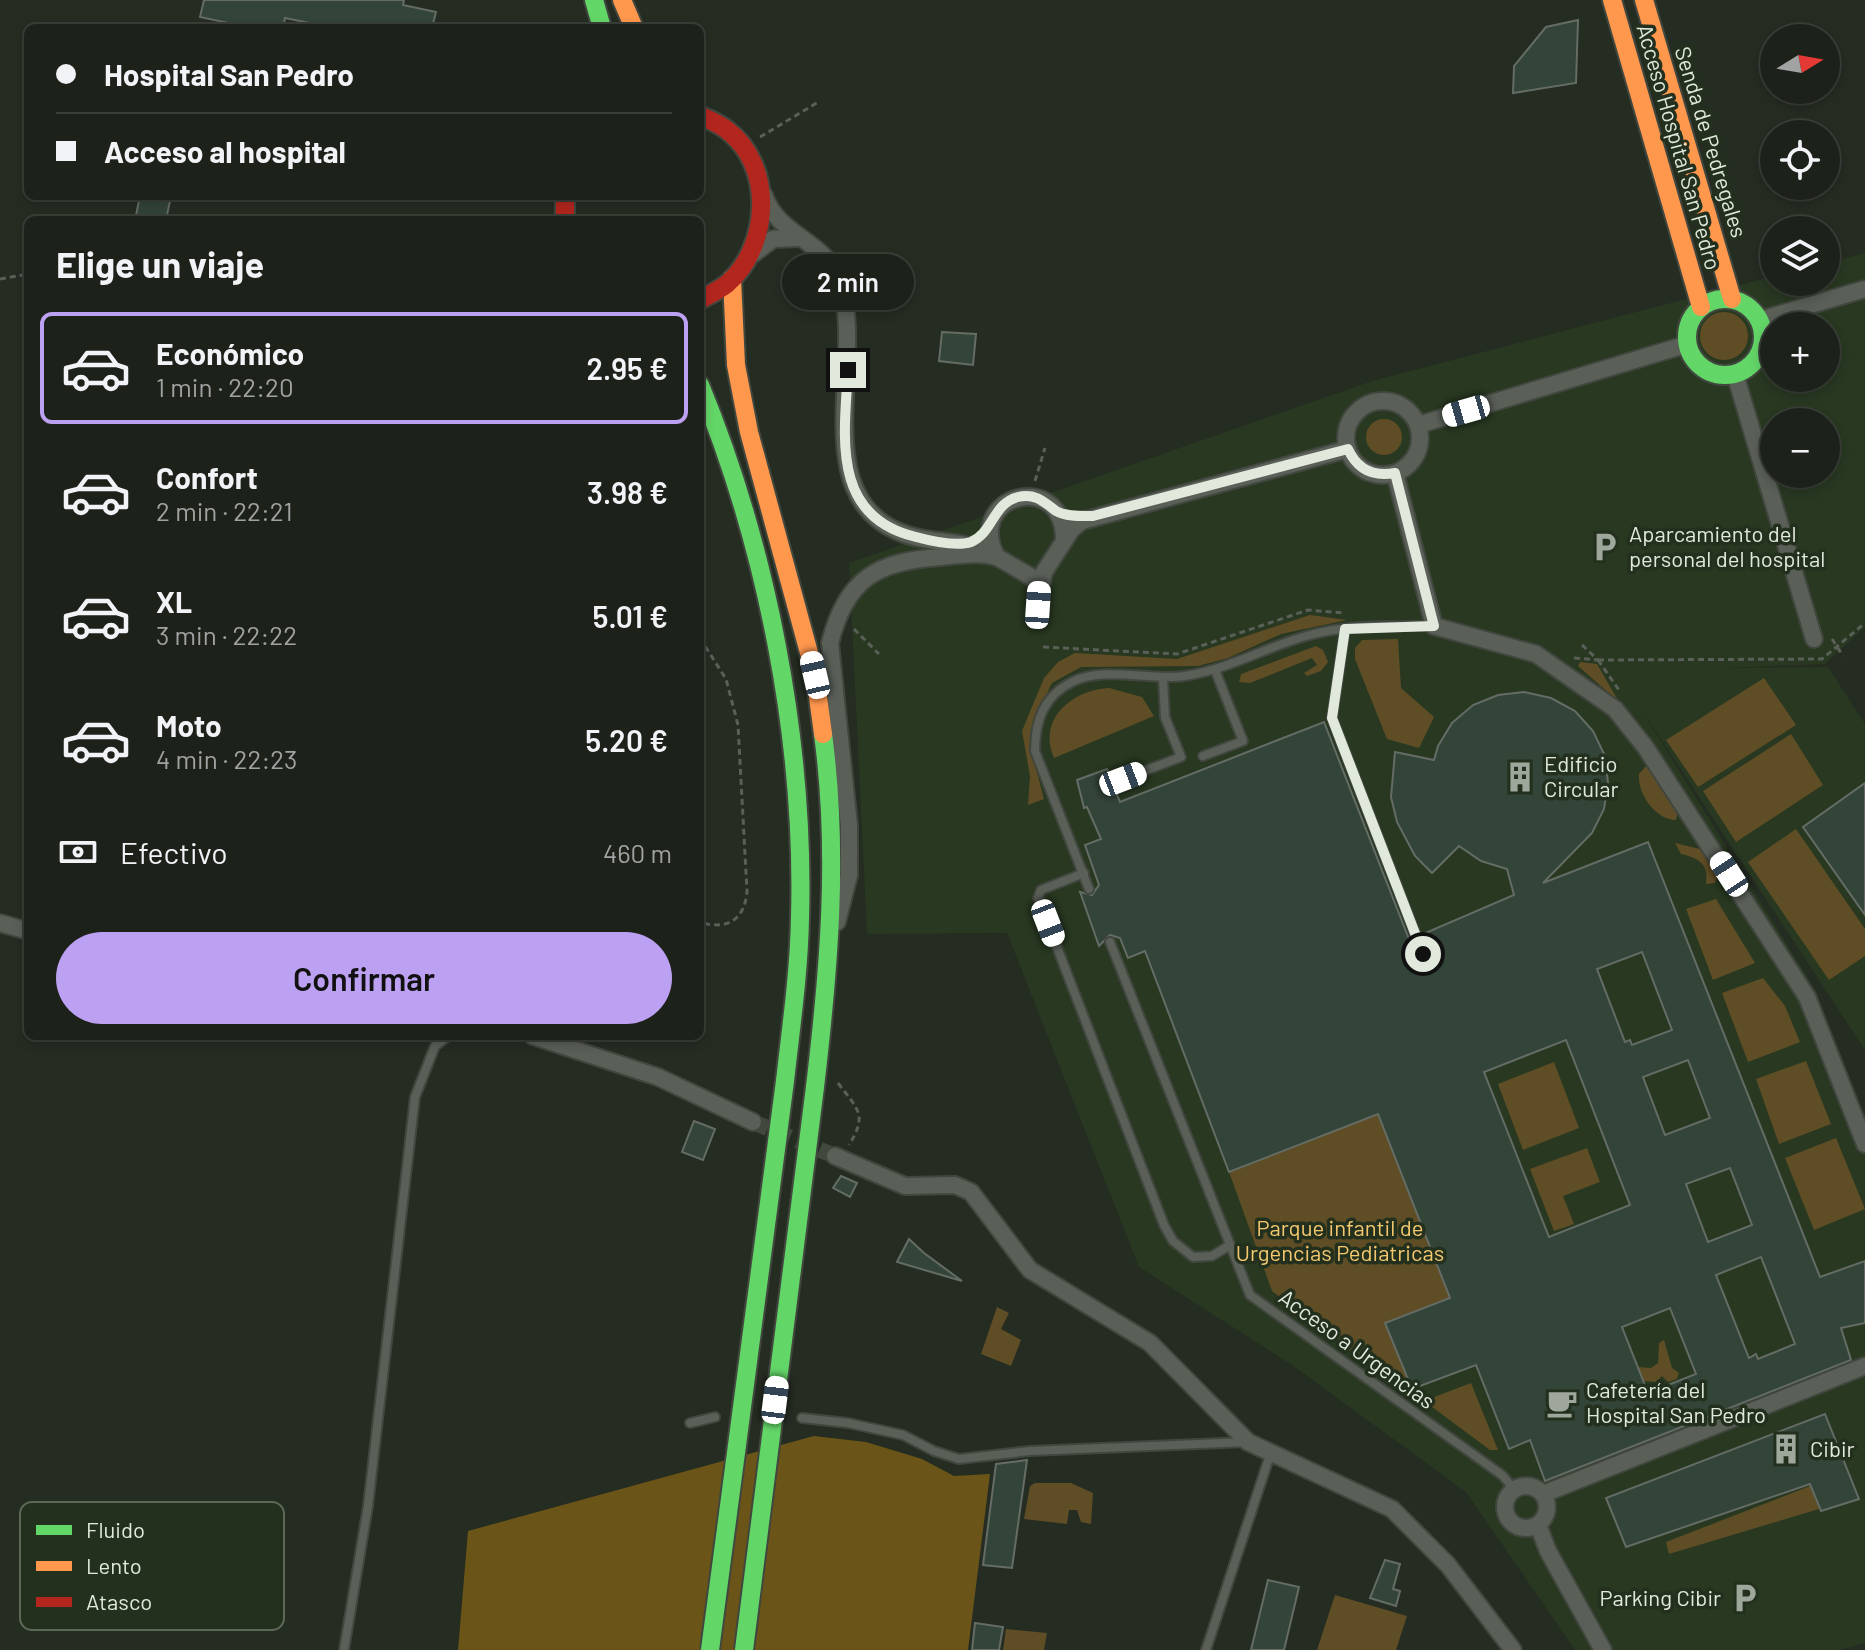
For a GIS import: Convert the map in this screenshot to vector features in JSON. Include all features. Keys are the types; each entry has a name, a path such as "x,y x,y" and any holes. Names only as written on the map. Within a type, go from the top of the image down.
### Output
{"main road":[{"path":"594,0 601,24"},
{"path":"622,0 632,24"},
{"name":"Acceso Hospital San Pedro","path":"1612,0 1701,307"},
{"name":"Senda de Pedregales","path":"1644,0 1732,299"},
{"path":"704,117 736,137 754,163 763,193 763,224 753,254 732,279 704,297"},
{"path":"732,279 736,365 746,419 803,628 824,733 832,800 831,947 744,1650"},
{"path":"1760,320 1753,310 1732,299 1716,299 1701,307 1687,330 1694,359 1705,370 1720,375 1748,369 1760,351"},
{"path":"704,394 714,418 770,612 789,715 799,815 800,918 785,1081 710,1650"}],"street":[{"path":"763,193 778,220 830,262 844,297 848,333 847,470 857,496 871,515 897,532 927,540 965,543 997,557 1033,578 1038,597 1044,572 1064,540 1072,529 1093,516 1348,449"},
{"path":"753,254 779,236 790,236 810,244"},
{"path":"1787,312 1865,289"},
{"path":"1418,425 1688,344"},
{"path":"1735,374 1820,635"},
{"path":"1373,402 1396,403 1406,409 1418,425 1420,436 1414,459 1395,473 1367,471 1353,459 1348,449 1348,426 1353,416 1373,402"},
{"path":"1395,473 1434,626 1536,654 1615,709 1646,748 1807,997 1865,1144"},
{"path":"965,543 977,539 1006,502 1030,496 1042,499 1056,511 1064,528 1064,540"},
{"path":"1056,511 1093,516"},
{"path":"991,521 991,546 997,557"},
{"path":"831,947 849,875 849,826 830,643 846,599 858,585 893,563 971,554 997,557"},
{"path":"1018,571 1030,572 1053,562"},
{"path":"0,923 24,930"},
{"path":"545,1040 658,1077 753,1122"},
{"path":"838,1157 905,1186 955,1185 971,1192 1030,1270 1150,1343 1248,1442 1392,1509 1448,1565 1513,1650"},
{"path":"1543,1494 1865,1366"},
{"path":"1532,1486 1543,1494 1548,1507 1538,1525 1525,1529 1508,1519 1504,1506 1514,1489 1532,1486"},
{"path":"1538,1525 1548,1551 1603,1650"}],"lane":[{"path":"1089,889 1035,751 1035,729 1043,708 1057,691 1077,679 1098,676 1163,678 1215,670 1307,635 1345,629 1434,626"},
{"path":"1345,629 1332,718 1423,954"},
{"path":"1203,756 1243,741 1215,670"},
{"path":"1123,779 1181,757 1165,717 1163,678"},
{"path":"1084,873 1041,890 1038,898 1158,1211 1173,1241 1186,1254 1207,1257 1230,1245"},
{"name":"Acceso a Urgencias","path":"1110,942 1250,1295 1502,1475 1514,1489"},
{"path":"344,1650 368,1506 415,1097 435,1046 443,1040"},
{"path":"690,1423 715,1417"},
{"path":"802,1418 848,1423 903,1435 934,1451 959,1459 1030,1451 1248,1442"},
{"path":"1206,1650 1271,1452"}],"path":[{"path":"743,148 820,101"},
{"path":"0,279 24,275"},
{"path":"1030,496 1045,448"},
{"path":"1043,647 1177,654 1308,610 1353,613"},
{"path":"1564,657 1598,660 1822,659 1865,623"},
{"path":"835,625 854,629 879,654"},
{"path":"1820,635 1843,656"},
{"path":"1580,643 1598,660"},
{"path":"704,644 726,679 738,725 747,891 746,909 735,921 725,926 704,923"},
{"path":"815,1084 838,1083 861,1116 861,1125 838,1157"}],"shaded area":[{"path":"1865,253 1865,627 1825,664 1720,668 1828,667 1865,724 1865,1050 1641,709 1816,991 1865,1116 1865,1643 1840,1650 1575,1650 1466,1492 1292,1365 1139,1267 1007,933 867,934 849,563 1372,381 1760,280 1760,296 1840,296 1840,259"},
{"path":"814,1436 866,1442 922,1459 954,1476 990,1474 968,1650 458,1650 468,1531"}],"green space":[{"path":"1724,312 1741,319 1748,336 1741,353 1724,360 1707,353 1700,336 1707,319"},
{"path":"1384,419 1397,424 1402,437 1397,450 1384,455 1371,450 1366,437 1371,424"},
{"path":"1310,615 1347,620 1281,634 1228,658 1198,666 1081,667 1052,683 1035,719 1030,746 1044,799 1028,805 1030,776 1022,731 1044,678 1058,662 1075,653 1177,659"},
{"path":"1398,639 1401,688 1434,717 1419,748 1387,739 1355,659 1355,648 1362,640"},
{"path":"1316,646 1323,650 1328,662 1321,671 1307,676 1304,673 1317,665 1312,658 1250,683 1239,682 1241,674"},
{"path":"1580,662 1597,664 1619,702 1578,666"},
{"path":"1764,678 1796,725 1698,787 1666,740"},
{"path":"1109,688 1142,697 1154,716 1054,758 1050,731 1061,709 1082,694"},
{"path":"1791,734 1823,785 1736,842 1703,791"},
{"path":"1647,765 1678,810 1676,820 1655,811 1641,790 1639,774"},
{"path":"1796,829 1865,929 1865,956 1829,980 1748,862"},
{"path":"1675,843 1704,850 1718,874 1715,883 1706,884 1702,863 1681,854"},
{"path":"1716,899 1755,963 1713,980 1686,909"},
{"path":"1763,978 1785,1006 1800,1042 1748,1062 1722,993"},
{"path":"1806,1061 1831,1124 1779,1144 1756,1079"},
{"path":"1554,1062 1579,1128 1523,1150 1498,1084"},
{"name":"Parque infantil de Urgencias Pediatricas","path":"1378,1114 1450,1297 1386,1323 1412,1389 1403,1392 1272,1291 1229,1172"},
{"path":"1836,1138 1865,1209 1814,1230 1785,1158"},
{"path":"1587,1148 1600,1182 1563,1196 1574,1224 1554,1231 1530,1169"},
{"path":"997,1307 1009,1313 1001,1329 1021,1340 1011,1366 981,1354"},
{"path":"1664,1340 1672,1368 1679,1373 1677,1379 1668,1382 1662,1376 1656,1382 1644,1381 1638,1367 1651,1368 1658,1363 1659,1343"},
{"path":"1471,1383 1498,1450 1490,1450 1424,1401"},
{"path":"1035,1483 1071,1483 1093,1493 1091,1524 1081,1522 1077,1510 1069,1510 1067,1524 1024,1519 1030,1486"},
{"path":"1810,1486 1819,1509 1669,1554 1666,1542"},
{"path":"1335,1595 1407,1616 1396,1650 1317,1650"},
{"path":"1006,1629 1047,1633 1044,1650 1003,1650"}],"building":[{"path":"204,0 404,0 403,5 436,12 433,24 314,24 285,18 284,24 233,24 200,17"},
{"path":"1578,20 1576,83 1513,93 1514,66 1546,27"},
{"path":"139,200 170,200 167,216 136,216"},
{"path":"942,332 976,334 973,365 939,361"},
{"path":"1524,692 1551,698 1575,711 1593,731 1605,756 1608,783 1604,809 1592,833 1543,883 1648,842 1820,1277 1865,1261 1865,1323 1841,1328 1851,1360 1545,1481 1530,1440 1509,1449 1476,1365 1412,1389 1385,1323 1450,1298 1378,1114 1229,1172 1145,951 1128,958 1120,938 1110,935 1099,946 1080,892 1092,895 1099,885 1085,845 1101,839 1087,807 1084,808 1077,780 1107,769 1120,802 1324,722 1416,957 1426,960 1430,952 1423,934 1514,895 1507,869 1481,861 1459,846 1432,873 1415,856 1397,822 1391,797 1395,752 1434,760 1438,746 1452,723 1473,705 1498,695","holes":["1642,952 1672,1030 1632,1045 1630,1040 1625,1042 1597,969","1566,1040 1630,1205 1549,1237 1484,1072","1688,1060 1710,1118 1665,1135 1643,1077","1730,1168 1752,1225 1708,1242 1686,1184","1761,1257 1795,1344 1758,1359 1756,1354 1749,1358 1716,1275","1670,1308 1696,1374 1648,1393 1622,1327"]},
{"path":"1865,783 1865,915 1803,827"},
{"path":"694,1121 715,1129 703,1160 682,1152"},
{"path":"841,1176 857,1183 850,1197 833,1188"},
{"path":"909,1239 924,1253 962,1281 897,1262"},
{"name":"Cibir","path":"1825,1414 1859,1499 1821,1511 1810,1484 1626,1547 1606,1498"},
{"path":"1027,1460 1012,1568 983,1565 996,1464"},
{"path":"1385,1560 1400,1564 1393,1589 1400,1591 1396,1606 1370,1598"},
{"path":"1268,1580 1299,1587 1284,1650 1251,1650"},
{"path":"975,1623 1003,1627 999,1650 972,1650"}],"tunnel":[{"path":"753,1122 835,1156"}],"traffic: fast":[{"path":"594,0 601,24"},
{"path":"1725,299 1740,302 1752,310 1760,322 1763,337 1760,352 1752,364 1740,372 1725,375 1710,372 1698,364 1690,352 1687,337 1690,322 1698,310 1710,302 1725,299"},
{"path":"704,395 745,512 777,647 788,715 796,783 800,918 785,1081"},
{"path":"815,1087 824,999 831,867 823,734"},
{"path":"710,1650 785,1081"},
{"path":"744,1650 815,1087"}],"traffic: slow":[{"path":"622,0 632,24"},
{"path":"1612,0 1701,307"},
{"path":"1644,0 1732,299"},
{"path":"732,279 736,365 749,432 815,675 823,734"}],"traffic: jam":[{"path":"704,117 724,128 743,145 753,164 761,207 759,229 741,268 727,284 704,298"},
{"path":"565,200 565,216"}],"place":[{"name":"Aparcamiento del personal del hospital","path":"1605,547"},
{"name":"Edificio Circular","path":"1520,777"},
{"name":"Cafetería del Hospital San Pedro","path":"1562,1403"},
{"name":"Cibir","path":"1786,1449"},
{"name":"Parking Cibir","path":"1745,1598"}],"route":[{"path":"848,370 845,437 851,483 871,515 897,532 927,540 965,543 977,539 997,511 1006,502 1018,497 1042,499 1056,511 1067,514 1093,516 1348,449 1359,466 1367,471 1386,475 1395,473 1434,626 1345,629 1332,718 1423,954"}]}
